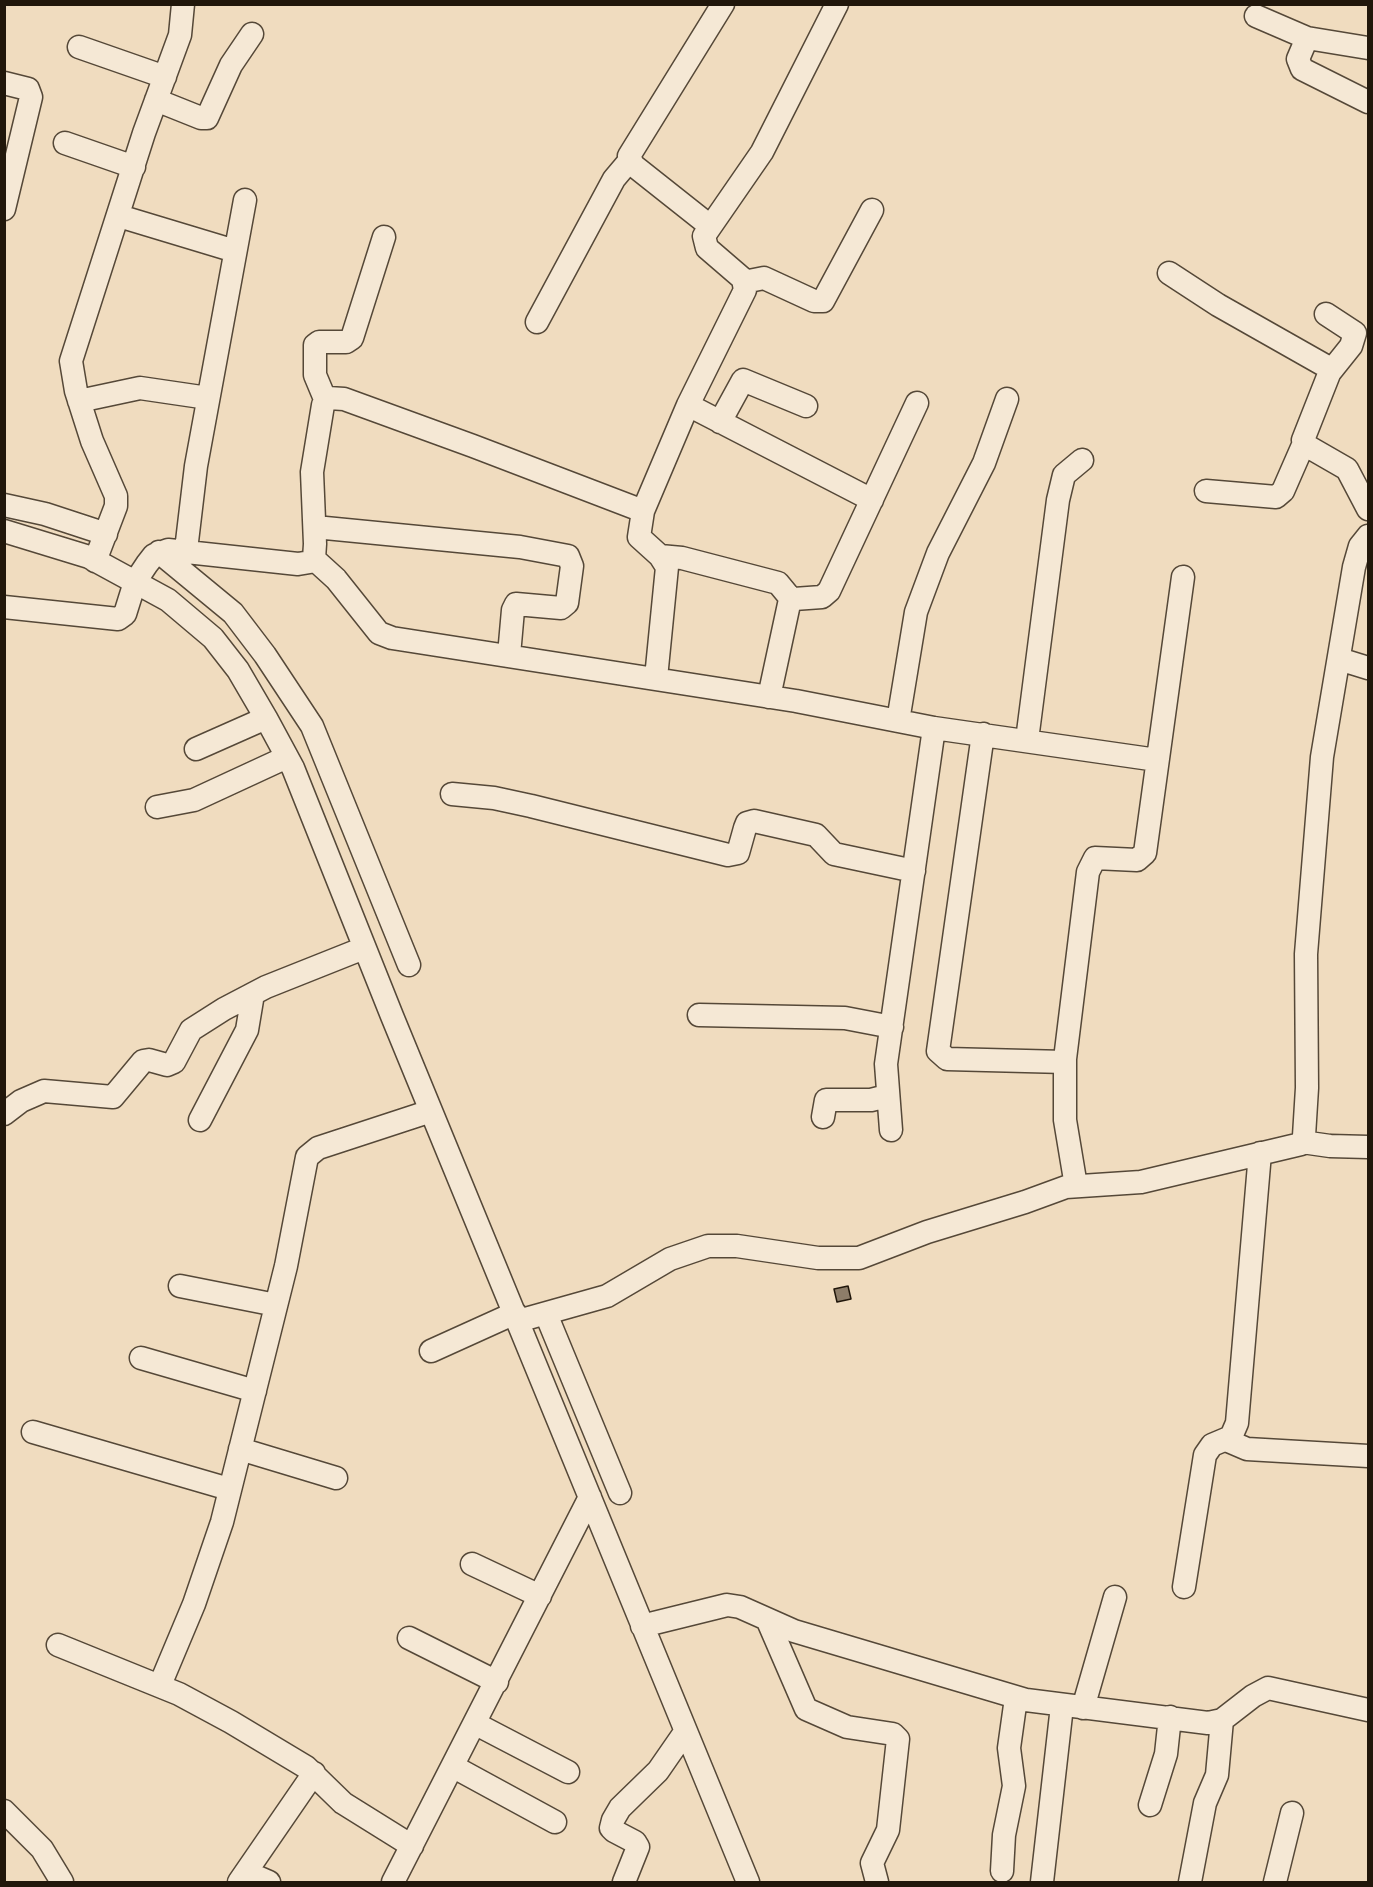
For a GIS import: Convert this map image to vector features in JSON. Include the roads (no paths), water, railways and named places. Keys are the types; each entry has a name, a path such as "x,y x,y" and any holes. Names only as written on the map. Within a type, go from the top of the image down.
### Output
{"street":[{"path":"100,547 116,506 116,496 92,441 79,401 72,369 72,355 156,100 180,35 183,4"},
{"path":"537,322 608,189 630,160 632,151 723,4"},
{"path":"656,678 667,567 660,556 639,537 637,532 643,511 688,405 743,298 744,282 704,242 710,226 762,152 837,4"},
{"path":"1256,16 1307,38 1368,48"},
{"path":"156,100 201,118 207,118 231,65 252,34"},
{"path":"1307,38 1298,59 1302,69 1368,102"},
{"path":"79,47 165,77"},
{"path":"4,83 23,86 31,91 5,201"},
{"path":"65,143 134,167"},
{"path":"630,160 710,226"},
{"path":"186,550 196,466 245,200"},
{"path":"744,282 764,278 814,301 823,301 872,210"},
{"path":"119,216 235,251"},
{"path":"384,237 352,338 346,342 319,342 315,345 315,375 326,399 312,472 314,559 336,579 379,633 392,638 656,678 934,728 1157,760"},
{"path":"1169,273 1218,305 1331,371"},
{"path":"1206,491 1276,497 1283,491 1331,371 1351,346 1355,333 1326,314"},
{"path":"720,422 743,380 806,406"},
{"path":"79,401 140,388 208,398"},
{"path":"326,399 334,397 344,399 643,511"},
{"path":"898,721 916,612 938,553 984,463 1007,399"},
{"path":"792,600 826,595 917,403"},
{"path":"688,405 872,500"},
{"path":"1304,443 1347,469 1368,509"},
{"path":"1027,740 1058,500 1064,475 1082,460"},
{"path":"4,505 45,514 100,547 233,613 266,655 312,726 409,965"},
{"path":"315,527 520,547 568,556 572,566 567,603 561,608 520,603 514,605 509,655"},
{"path":"4,531 52,544 100,547"},
{"path":"431,1351 516,1317 546,1314 607,1296 654,1266 708,1246 737,1246 818,1258 859,1258 927,1232 1025,1202 1057,1189 1141,1182 1260,1153 1296,1147 1302,1142 1307,1088 1307,944 1322,757 1354,567 1360,546 1368,536"},
{"path":"4,607 118,619 125,614 146,568 186,550 298,564 307,564 314,559"},
{"path":"660,556 682,558 778,583 792,600"},
{"path":"146,568 168,600 213,638 238,670 287,757 590,1497 654,1623 685,1732 748,1882"},
{"path":"1076,1186 1065,1120 1065,1062 1089,865 1095,858 1137,860 1145,853 1183,577"},
{"path":"769,697 789,604 792,600"},
{"path":"1338,659 1368,668"},
{"path":"196,749 267,718"},
{"path":"891,1130 886,1064 934,728"},
{"path":"983,734 938,1052 947,1059 1065,1062"},
{"path":"157,807 194,800 287,757"},
{"path":"452,794 494,798 531,806 728,855 738,853 745,828 751,821 754,821 816,835 834,854 914,871"},
{"path":"4,1114 29,1096 44,1091 113,1097 143,1061 171,1065 194,1028 253,994 364,948"},
{"path":"200,1120 247,1030 253,994"},
{"path":"699,1016 845,1018 892,1027"},
{"path":"823,1118 826,1100 871,1100 887,1096"},
{"path":"160,1686 207,1568 229,1489 276,1305 307,1157 318,1148 431,1111"},
{"path":"1302,1142 1330,1146 1368,1147"},
{"path":"1184,1587 1205,1455 1212,1445 1231,1437 1237,1423 1260,1153"},
{"path":"180,1286 276,1305"},
{"path":"546,1314 620,1494"},
{"path":"141,1358 255,1391"},
{"path":"33,1432 229,1489"},
{"path":"1226,1440 1247,1449 1368,1456"},
{"path":"240,1449 336,1478"},
{"path":"393,1882 454,1767 590,1497"},
{"path":"472,1564 540,1596"},
{"path":"1042,1882 1073,1707 1115,1597"},
{"path":"654,1623 727,1605 794,1631 1016,1698 1208,1724 1222,1720 1253,1696 1268,1688 1368,1710"},
{"path":"767,1619 806,1709 847,1727 893,1734 898,1739 888,1830 872,1863 877,1882"},
{"path":"409,1638 497,1682"},
{"path":"58,1646 160,1686 231,1722 314,1773 342,1803 412,1846"},
{"path":"1002,1871 1004,1835 1014,1786 1009,1748 1016,1698"},
{"path":"1150,1805 1166,1754 1170,1718"},
{"path":"1190,1882 1201,1834 1205,1803 1217,1774 1222,1720"},
{"path":"476,1724 568,1772"},
{"path":"624,1882 638,1847 635,1842 614,1831 611,1824 620,1808 658,1771 685,1732"},
{"path":"454,1767 555,1822"},
{"path":"269,1882 243,1877 314,1773"},
{"path":"4,1811 42,1849 62,1882"},
{"path":"1275,1882 1292,1813"}]}
